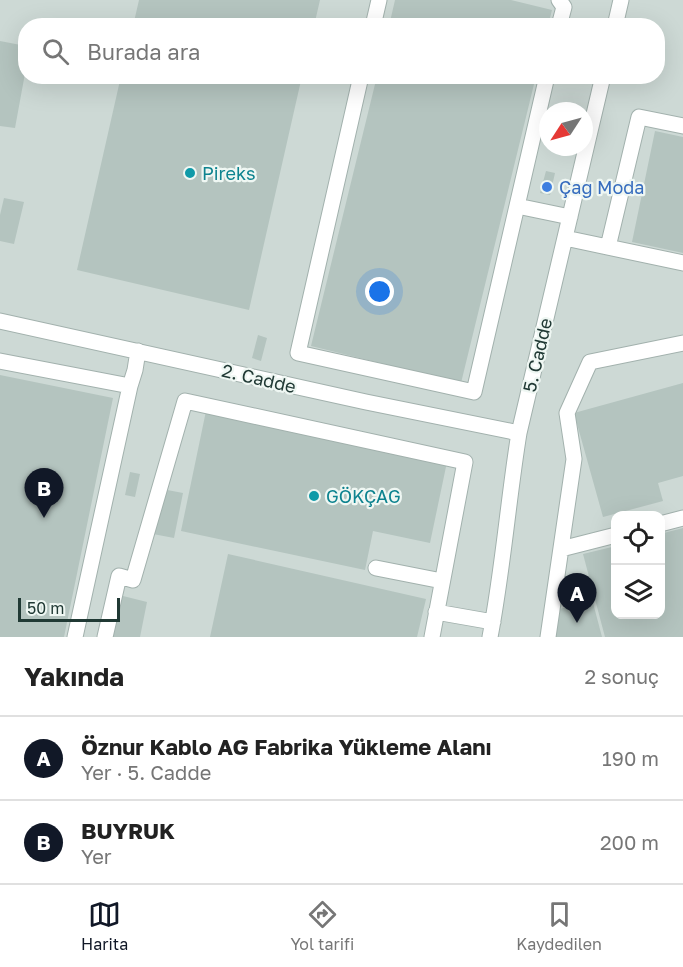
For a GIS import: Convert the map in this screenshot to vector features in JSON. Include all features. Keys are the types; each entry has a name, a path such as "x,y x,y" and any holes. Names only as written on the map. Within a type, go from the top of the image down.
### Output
{"street":[{"path":"375,18 379,0"},
{"path":"559,0 564,7 561,18"},
{"path":"617,18 621,0"},
{"path":"359,84 298,352 474,392 545,84"},
{"name":"5. Cadde","path":"492,630 519,433 601,84"},
{"path":"608,247 639,117 683,126"},
{"path":"517,206 570,218"},
{"path":"565,238 683,263"},
{"name":"2. Cadde","path":"0,321 366,402 519,433"},
{"path":"548,637 574,459 567,413 590,362 683,343"},
{"path":"75,637 138,351"},
{"path":"0,361 130,386"},
{"path":"105,637 119,576 134,580 185,401 465,462 432,637"},
{"path":"665,523 683,518"},
{"path":"561,549 611,536"},
{"path":"376,568 442,581"},
{"path":"436,612 492,630"}],"shaded area":[{"path":"0,0 683,0 683,637 0,637"}],"building":[{"path":"139,0 320,0 316,18 135,18"},
{"path":"395,0 511,0 552,10 550,18 391,18"},
{"path":"0,41 18,44 18,84 23,84 15,128 0,126"},
{"name":"Pireks","path":"119,84 300,84 249,310 77,270"},
{"path":"375,84 534,84 461,383 311,346"},
{"path":"655,131 683,137 683,253 632,242"},
{"path":"546,171 555,173 550,195 540,193"},
{"path":"4,198 24,202 14,244 0,241 0,215"},
{"path":"258,335 267,338 261,361 252,358"},
{"path":"0,375 113,398 64,637 0,637"},
{"path":"683,383 683,476 658,483 663,501 626,511 611,511 611,515 603,517 574,413"},
{"name":"GÖKÇAĞ","path":"206,411 447,462 430,543 373,531 365,570 181,531"},
{"path":"130,472 140,474 135,497 125,495"},
{"path":"162,489 183,493 174,538 153,534"},
{"path":"683,528 683,637 605,637 583,554 611,547 611,619 665,619 665,533"},
{"path":"228,554 426,599 417,637 210,637"},
{"path":"119,595 147,602 140,637 109,637"},
{"path":"592,599 602,637 554,637 557,610"}],"place":[{"name":"Pireks","path":"190,173"},
{"name":"Çağ Moda","path":"547,187"},
{"name":"GÖKÇAĞ","path":"314,496"},
{"name":"BUYRUK","path":"44,518"},
{"name":"Öznur Kablo AG Fabrika Yükleme Alanı","path":"577,623"}]}
